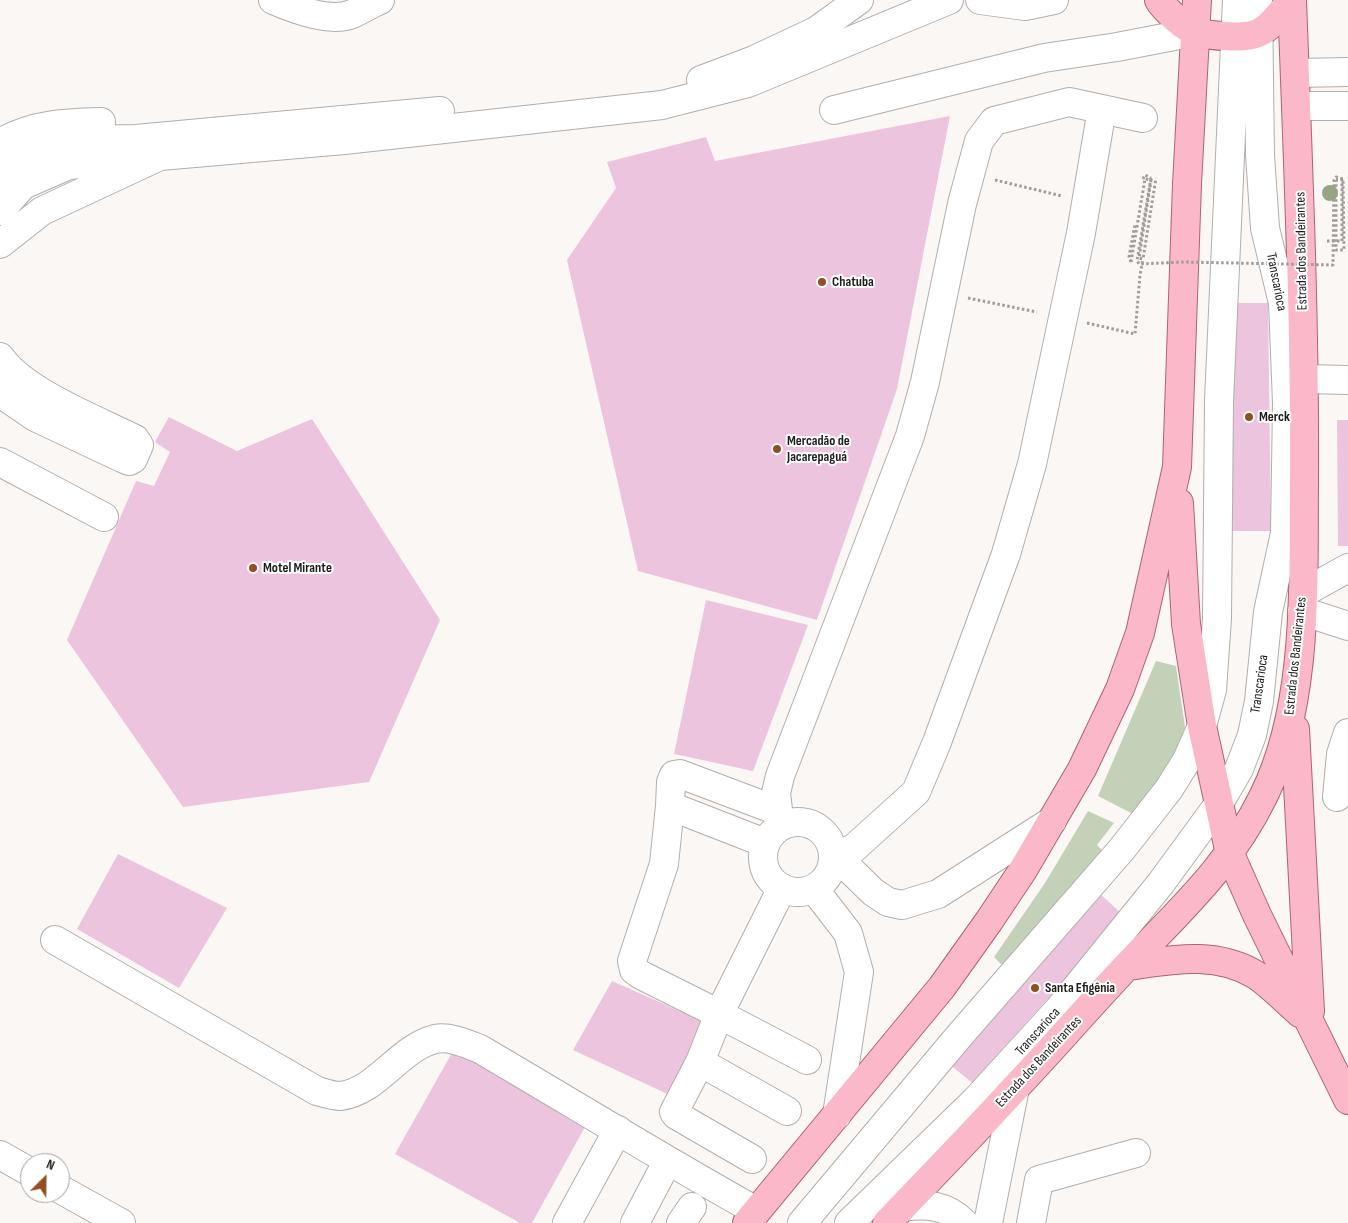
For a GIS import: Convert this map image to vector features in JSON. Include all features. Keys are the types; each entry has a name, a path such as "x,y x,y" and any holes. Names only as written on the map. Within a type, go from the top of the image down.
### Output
{"main road":[{"path":"1158,0 1163,8 1195,32 1247,35 1271,24 1292,0"},
{"path":"1197,0 1177,467 1186,624 1202,726 1230,854 1310,1022 1346,1092"},
{"name":"Estrada dos Bandeirantes","path":"894,1215 1015,1088 1127,966 1188,905 1230,854 1266,792 1281,753 1293,704 1303,602 1305,379 1292,0"},
{"path":"751,1217 942,987 989,921 1052,821 1101,732 1120,689 1140,633 1177,467"},
{"path":"1293,704 1310,1022"},
{"path":"1127,966 1196,957 1230,963 1256,976 1310,1022"}],"street":[{"path":"281,2 331,16 351,15 380,0"},
{"path":"0,176 8,168 70,140 136,139 648,92 704,79 754,60 816,31 859,0"},
{"path":"0,211 23,185 69,165 344,140 662,105 748,83 949,0"},
{"path":"980,0 1024,6 1054,0"},
{"name":"Transcarioca","path":"849,1223 976,1100 1058,1009 1161,883 1218,805 1239,769 1252,734 1259,701 1268,612 1285,533 1287,403 1283,303 1265,228 1260,155 1247,35 1237,0"},
{"name":"Transcarioca","path":"802,1223 960,1035 1122,849 1169,789 1187,760 1202,726 1212,690 1217,618 1219,409 1247,35 1258,0"},
{"path":"834,110 1044,58 1117,47 1195,32"},
{"path":"1295,73 1348,72"},
{"path":"837,1115 860,972 855,951 848,934 798,890 771,880 765,869 762,856 774,827 776,793 780,776 910,436 926,382 962,204 979,141 994,121 1068,102 1143,118"},
{"path":"1297,106 1348,106"},
{"path":"752,1159 676,1115 674,1112 700,1062 719,1014 798,890 825,880 844,852 916,792 937,742 1006,554 1032,464 1086,202 1102,109"},
{"path":"0,142 29,128 62,123 120,121 197,132"},
{"path":"0,244 42,211 160,156"},
{"path":"0,357 7,367 38,389 135,439 139,446 133,458 129,460 122,458 35,417 0,393"},
{"path":"1305,379 1348,380"},
{"path":"0,462 104,517"},
{"path":"1348,568 1303,602 1348,626"},
{"path":"1337,797 1341,754 1348,733"},
{"path":"807,1060 634,970 632,961 664,864 670,806 774,827 791,822 804,822 814,825 844,852 873,892 888,902 902,905 938,894 1052,821"},
{"path":"54,940 317,1091 338,1096 357,1092 419,1046 437,1039 459,1040 480,1049 618,1130 751,1217"},
{"path":"700,1062 787,1111"},
{"path":"894,1215 926,1204 939,1206 969,1223 1015,1088"},
{"path":"567,1223 618,1130"},
{"path":"1031,1223 1039,1180 1136,1152"},
{"path":"0,1155 20,1166"},
{"path":"635,1223 667,1162"},
{"path":"70,1195 121,1223"}],"path":[{"path":"970,174 1086,202"},
{"path":"1156,178 1143,259 1140,258 1151,180 1144,179 1131,262 1129,257 1146,176 1151,178 1137,261 1139,264 1212,262 1334,265 1334,180 1336,177 1342,178 1344,250 1336,250 1336,180 1342,180 1342,241 1326,241 1326,232"}],"green space":[{"path":"1156,661 1176,666 1185,727 1176,754 1135,815 1098,796"},
{"path":"1088,811 1114,823 1097,845 1104,852 1005,968 994,957 1045,883"}],"building":[{"path":"950,116 897,389 817,620 638,571 567,260 616,188 607,162 706,137 715,161"},
{"name":"Merck","path":"1228,303 1268,303 1271,531 1229,531"},
{"name":"Motel Mirante","path":"169,417 237,451 312,419 440,620 369,782 183,807 67,640 136,481 154,486 170,452 155,442"},
{"path":"1337,420 1348,420 1348,546 1338,546"},
{"path":"706,600 808,625 753,771 674,754"},
{"path":"118,854 227,908 179,988 77,929"},
{"name":"Santa Efigênia","path":"1098,892 1123,915 972,1083 946,1061"},
{"path":"612,981 709,1024 678,1099 573,1050"},
{"path":"458,1042 591,1116 532,1223 520,1223 395,1154"}],"place":[{"name":"Chatuba","path":"822,282"},
{"name":"Merck","path":"1249,417"},
{"name":"Mercadão de Jacarepaguá","path":"777,449"},
{"name":"Motel Mirante","path":"253,568"},
{"name":"Santa Efigênia","path":"1035,988"}]}
